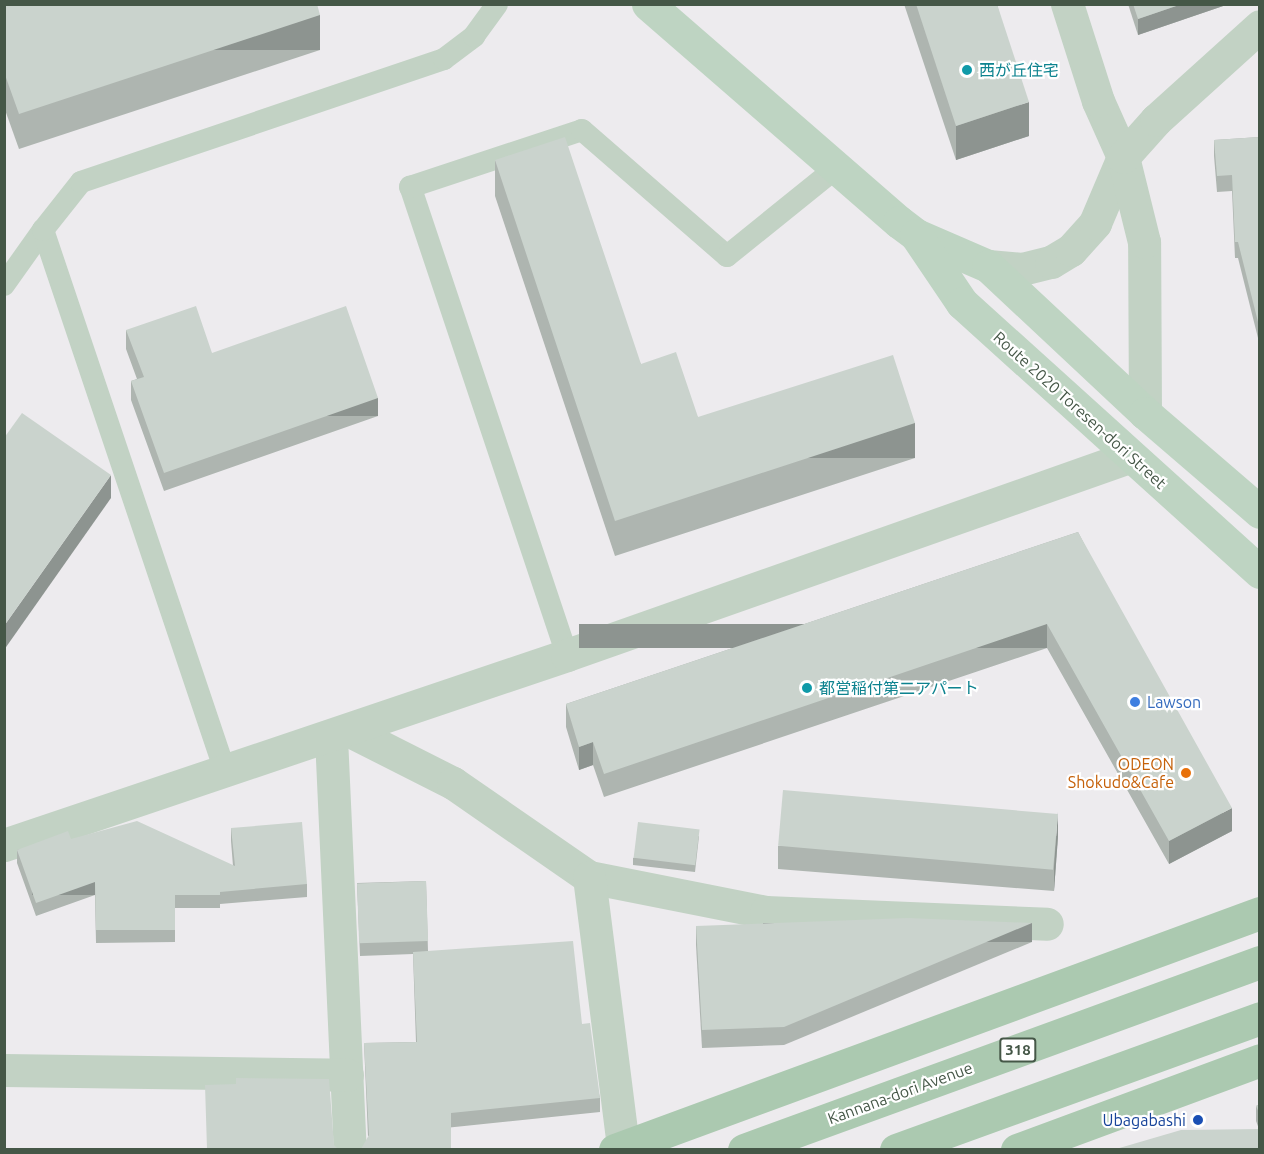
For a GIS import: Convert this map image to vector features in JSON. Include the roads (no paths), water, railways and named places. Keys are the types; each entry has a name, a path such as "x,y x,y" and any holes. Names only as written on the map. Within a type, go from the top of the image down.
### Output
{"main road":[{"name":"Route 2020 Toresen-dori Street","path":"648,4 916,235 962,303 1129,457 1260,572"},
{"name":"Route 2020 Toresen-dori Street","path":"916,235 988,266 1145,412 1260,512"},
{"path":"619,1148 1260,913"},
{"name":"Kannana-dori Avenue","path":"744,1149 1260,962"},
{"path":"896,1149 1260,1018"},
{"path":"1017,1149 1260,1060"}],"street":[{"path":"1067,4 1098,101 1123,157 1144,242 1145,412"},
{"path":"988,266 1022,269 1051,262 1071,250 1095,223 1123,157 1156,120 1260,26"},
{"path":"4,844 567,656 1129,457"},
{"path":"339,734 453,783 589,877 766,912 1047,924"},
{"path":"339,734 346,1075 350,1149"},
{"path":"589,877 619,1148"},
{"path":"4,1070 346,1075"}],"lane":[{"path":"4,285 81,182 444,59 474,36 497,4"},
{"path":"567,656 410,187 582,130 727,256 837,168"},
{"path":"43,230 225,771"}],"place":[{"name":"西が丘住宅","path":"967,70"},
{"name":"都営稲付第二アパート","path":"807,688"},
{"name":"Lawson","path":"1135,702"},
{"name":"ODEON Shokudo&Cafe","path":"1186,773"},
{"name":"Ubagabashi","path":"1198,1120"}]}
